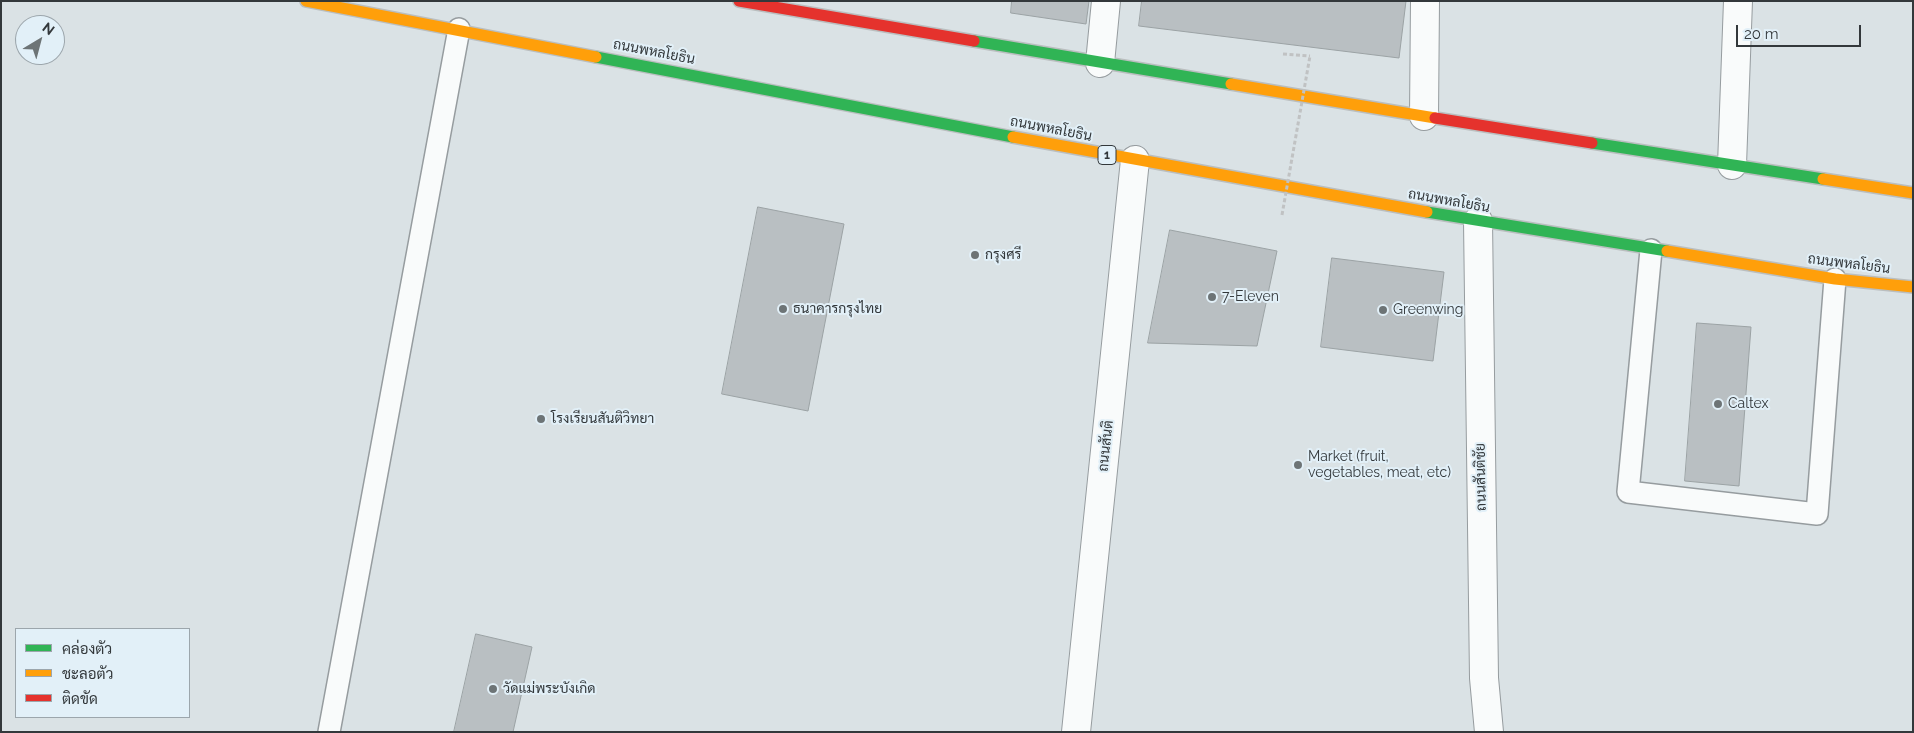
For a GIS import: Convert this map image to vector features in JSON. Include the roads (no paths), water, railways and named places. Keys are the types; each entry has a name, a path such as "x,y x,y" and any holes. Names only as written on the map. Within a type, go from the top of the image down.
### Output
{"main road":[{"name":"ถนนพหลโยธิน","path":"306,1 1135,160 1478,222 1835,279 1913,287"},
{"path":"739,1 1424,116 1913,193"}],"street":[{"path":"1100,63 1106,1"},
{"path":"1732,165 1738,1"},
{"path":"1424,116 1428,8"},
{"name":"ถนนสันติ","path":"1076,732 1135,160"},
{"name":"ถนนสันติชัย","path":"1478,222 1484,678 1489,732"}],"lane":[{"path":"329,732 459,29"},
{"path":"1651,250 1628,492 1817,514 1835,279"}],"place":[{"name":"กรุงศรี","path":"975,255"},
{"name":"7-Eleven","path":"1212,297"},
{"name":"ธนาคารกรุงไทย","path":"783,309"},
{"name":"Greenwing","path":"1383,310"},
{"name":"Caltex","path":"1718,404"},
{"name":"โรงเรียนสันติวิทยา","path":"541,419"},
{"name":"Market (fruit, vegetables, meat, etc)","path":"1298,465"},
{"name":"วัดแม่พระบังเกิด","path":"493,689"}]}
